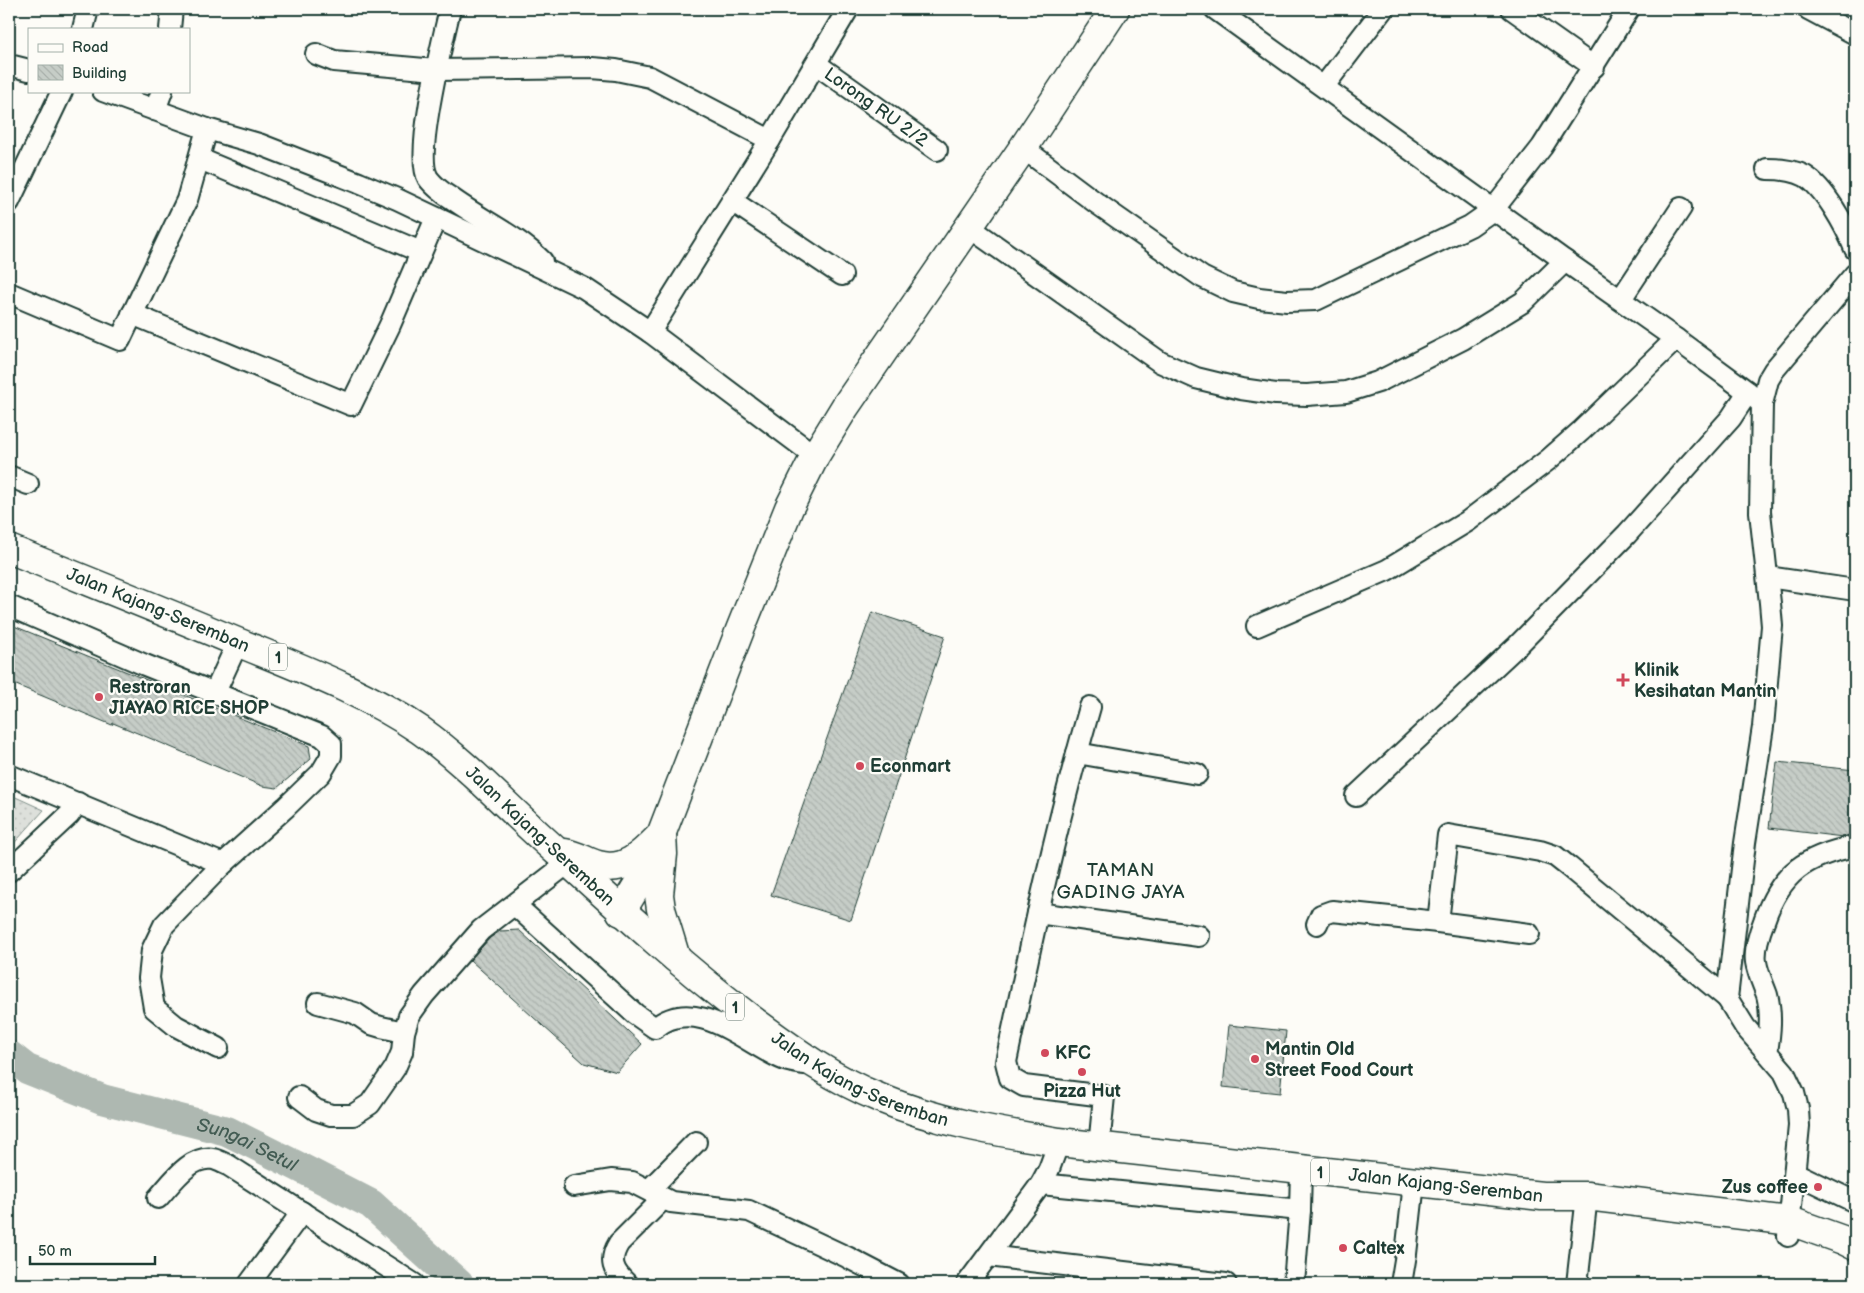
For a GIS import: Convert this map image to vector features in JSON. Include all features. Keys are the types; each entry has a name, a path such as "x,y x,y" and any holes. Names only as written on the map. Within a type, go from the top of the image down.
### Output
{"main road":[{"path":"621,912 649,866 740,630 790,508 815,456 846,407 969,228 1115,9"},
{"name":"Jalan Kajang-Seremban","path":"9,549 301,667 367,697 420,730 467,767 621,912 731,1004 820,1068 879,1098 941,1119 1003,1133 1059,1142 1542,1196 1586,1204 1822,1232 1855,1246"},
{"path":"562,857 572,854 598,865 612,867 626,865 635,860 662,834"},
{"path":"662,834 663,854 659,895 661,910 676,958"},
{"path":"1789,1228 1811,1242 1855,1263"}],"street":[{"path":"83,28 88,9"},
{"path":"170,28 172,9"},
{"path":"450,9 436,70 423,154 428,177 450,198 529,247 542,260 548,271"},
{"path":"650,332 770,140 848,9"},
{"path":"1215,9 1493,210 1621,299 1755,398"},
{"path":"1324,86 1383,9"},
{"path":"1512,9 1594,67"},
{"path":"1023,148 1095,202 1202,277 1233,292 1259,298 1288,302 1316,300 1470,226 1493,210 1542,148 1629,9"},
{"path":"1808,9 1855,34"},
{"path":"316,54 334,61 436,70 592,68 616,70 650,77 770,140"},
{"name":"Lorong RU 2/2","path":"816,64 937,150"},
{"path":"9,65 28,70"},
{"path":"9,202 62,92"},
{"path":"106,92 207,129 259,144 359,183 584,288 650,332 815,456"},
{"path":"155,110 162,92"},
{"path":"9,293 120,340 188,200 207,129"},
{"path":"200,159 422,252"},
{"path":"1767,169 1786,170 1804,176 1817,185 1843,223 1855,249"},
{"path":"732,201 842,275"},
{"path":"1621,299 1681,208"},
{"path":"132,314 351,405 390,325 436,218"},
{"path":"969,228 1160,362 1196,378 1276,394 1307,395 1346,392 1378,382 1464,339 1523,302 1565,261"},
{"path":"1356,796 1517,646 1613,548 1731,418 1755,398 1774,370 1855,274"},
{"path":"1257,626 1387,570 1468,522 1548,460 1581,431 1676,339"},
{"path":"1727,998 1745,843 1763,728 1772,626 1760,512 1755,398"},
{"path":"9,476 28,484"},
{"path":"1768,577 1855,590"},
{"path":"9,606 146,665 322,736 331,744 331,756 321,773 223,864 164,925 152,950 149,978 154,1008 176,1026 218,1048"},
{"path":"215,692 238,642"},
{"path":"1090,707 1076,753 1038,913 1006,1062 1010,1078 1024,1086 1104,1096 1099,1147"},
{"path":"1076,753 1197,774"},
{"path":"9,775 223,864"},
{"path":"9,871 69,815 78,803"},
{"path":"1438,922 1448,835 1540,851 1555,856 1569,866 1727,998 1745,1027 1784,1072 1794,1093 1800,1126 1789,1228"},
{"path":"1767,1052 1770,1013 1759,977 1756,947 1768,909 1779,888 1794,871 1810,859 1829,851 1855,846"},
{"path":"299,1097 316,1110 331,1115 353,1115 370,1104 394,1068 402,1052 408,1016 481,930 515,904 562,857"},
{"path":"515,904 635,1014 655,1028 663,1021 678,1017 693,1017 715,1022 785,1060 820,1068"},
{"path":"1318,924 1322,915 1332,911 1530,934"},
{"path":"1038,913 1199,936"},
{"path":"318,1003 355,1014 381,1028 404,1032"},
{"path":"627,1284 617,1275 613,1264 613,1252 696,1142"},
{"path":"967,1284 1041,1184 1059,1142"},
{"path":"158,1198 196,1161 211,1158 228,1165 414,1284"},
{"path":"1294,1284 1301,1170"},
{"path":"1794,1173 1855,1202"},
{"path":"574,1186 612,1180 632,1182 671,1202 749,1211 847,1257 899,1284"},
{"path":"1401,1284 1414,1183"},
{"path":"1041,1184 1300,1210"},
{"path":"1577,1284 1586,1204"},
{"path":"249,1284 302,1212"},
{"path":"988,1256 1226,1284"}],"shaded area":[{"path":"9,794 44,810 9,849"}],"building":[{"name":"Econmart","path":"872,612 945,636 851,920 771,895"},
{"path":"9,624 309,746 311,759 277,788 262,786 113,723 112,725 9,682"},
{"path":"1777,762 1855,770 1853,834 1843,837 1769,828"},
{"path":"519,930 642,1044 617,1072 584,1063 470,960 490,938 500,931"},
{"name":"Mantin Old Street Food Court","path":"1229,1025 1286,1031 1280,1093 1223,1087"}],"waterway":[{"name":"Sungai Setul","path":"9,1055 27,1069 102,1099 227,1131 297,1166 371,1204 459,1284"}],"place":[{"name":"Klinik Kesihatan Mantin","path":"1623,680"},
{"name":"Restroran JIAYAO RICE SHOP","path":"99,697"},
{"name":"Econmart","path":"860,766"},
{"name":"KFC","path":"1045,1053"},
{"name":"Mantin Old Street Food Court","path":"1255,1059"},
{"name":"Pizza Hut","path":"1082,1072"},
{"name":"Zus coffee","path":"1818,1187"},
{"name":"Caltex","path":"1343,1248"}],"district":[{"name":"TAMAN GADING JAYA","path":"1121,880"}]}
